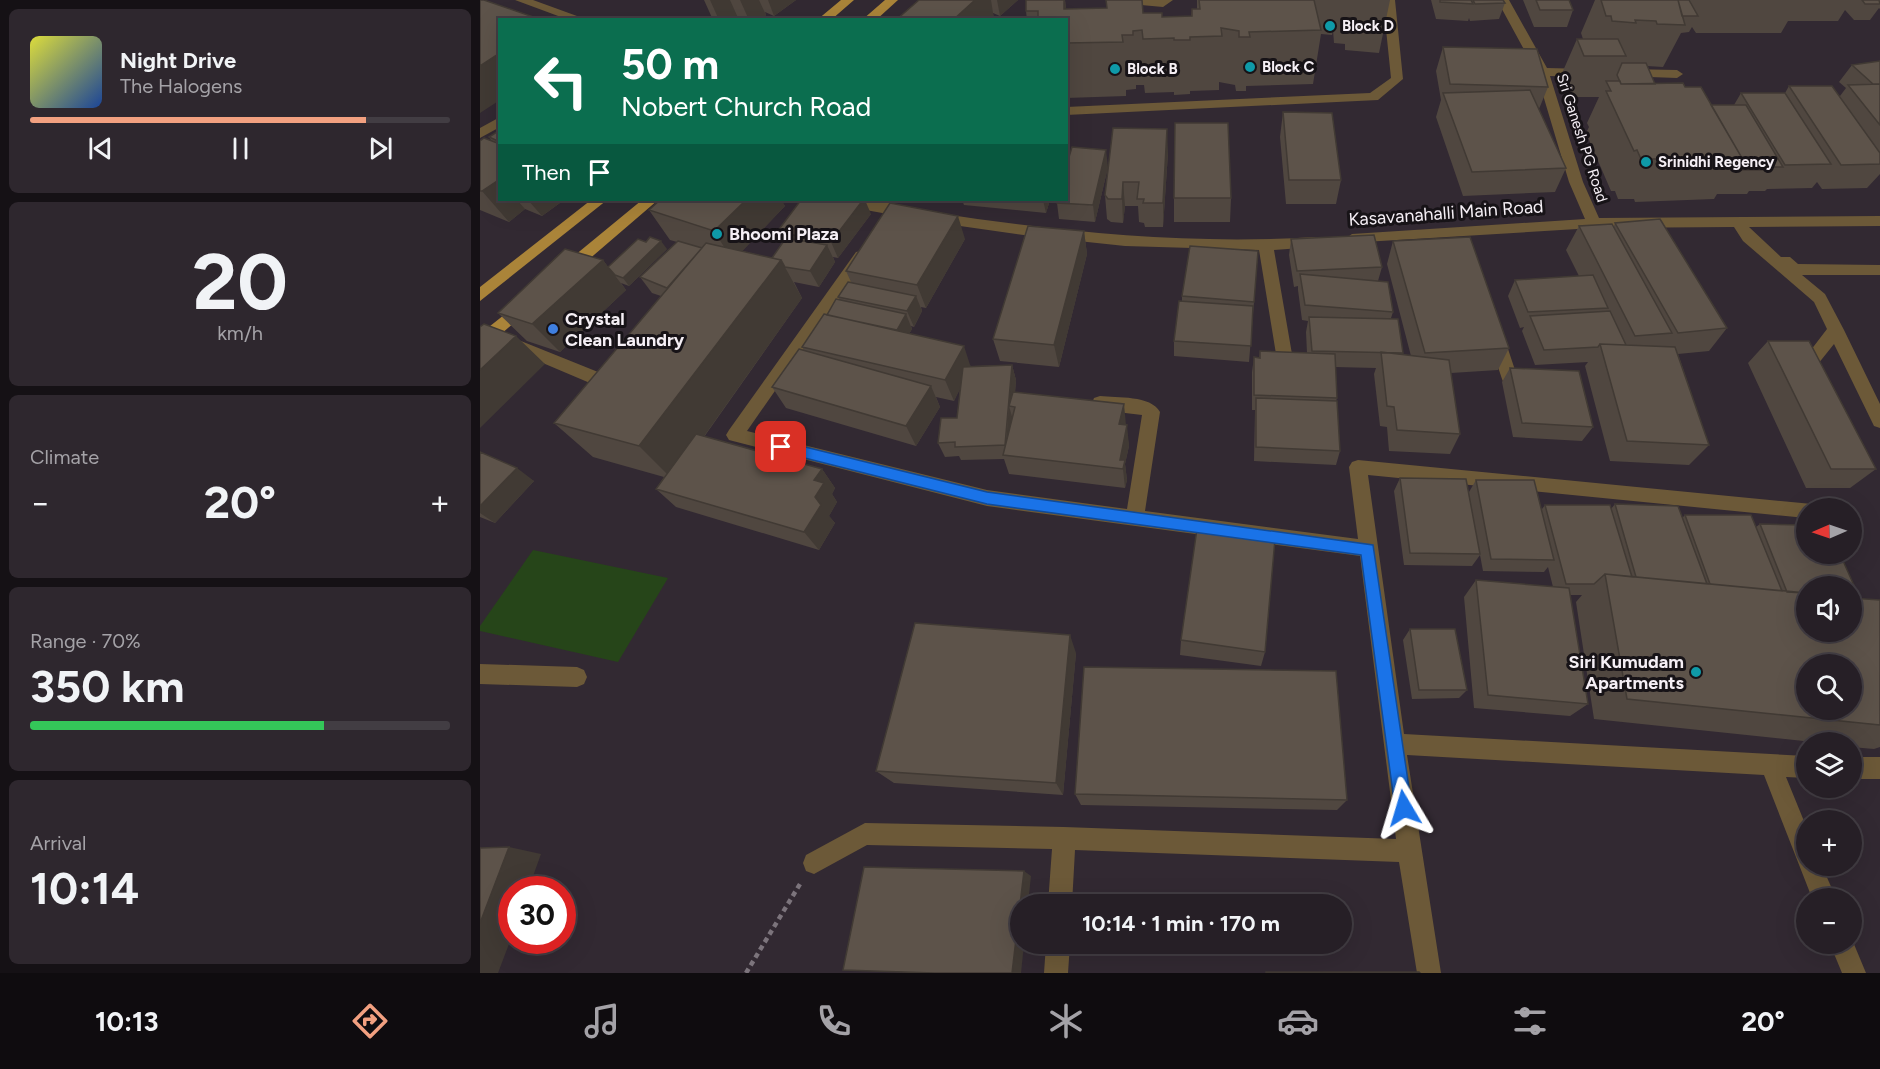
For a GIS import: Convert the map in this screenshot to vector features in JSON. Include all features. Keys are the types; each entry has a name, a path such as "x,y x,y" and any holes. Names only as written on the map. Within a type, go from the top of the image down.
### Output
{"main road":[{"path":"826,18 848,0"},
{"path":"870,18 892,0"},
{"path":"480,296 599,201"},
{"path":"553,282 650,201"},
{"path":"485,338 535,297"}],"street":[{"path":"522,0 536,2 577,18"},
{"path":"1119,0 1163,4 1167,0"},
{"path":"1068,111 1373,97 1397,80 1389,0"},
{"name":"Sri Ganesh PG Road","path":"1503,0 1543,72 1576,182 1594,223"},
{"path":"1507,70 1677,74"},
{"path":"480,134 498,122"},
{"name":"Kasavanahalli Main Road","path":"841,201 889,215 1174,245 1266,246 1459,230 1594,223 1880,220"},
{"path":"1744,221 1795,269 1880,270"},
{"path":"1744,221 1748,237 1820,298 1880,420"},
{"path":"1459,230 1466,252"},
{"path":"872,240 735,435 987,498 1368,549"},
{"path":"1266,246 1284,354"},
{"path":"1492,326 1510,379"},
{"path":"1826,394 1809,363 1836,330"},
{"path":"485,338 597,379"},
{"path":"1084,401 1142,407 1152,412 1135,518"},
{"path":"1429,973 1409,851 1358,466 1796,509"},
{"path":"480,674 577,677"},
{"path":"1396,744 1796,767"},
{"path":"1771,766 1796,829"},
{"path":"1862,768 1880,768"},
{"path":"814,863 865,834 1064,838 1409,851"},
{"path":"1061,894 1064,838"},
{"path":"1056,973 1057,954"},
{"path":"1846,954 1854,973"}],"path":[{"path":"746,973 814,863"}],"green space":[{"path":"533,550 668,578 618,662 480,631 480,626"}],"building":[{"path":"480,0 536,18 498,18 498,54 480,66"},
{"path":"919,0 975,0 955,18 898,18"},
{"path":"1026,0 1064,0 1064,9 1107,8 1106,0 1142,0 1143,13 1162,13 1162,17 1192,16 1192,9 1200,9 1199,0 1314,0 1321,30 1249,32 1250,37 1239,37 1239,31 1221,28 1222,36 1174,40 1174,38 1143,39 1142,30 1133,31 1133,35 1122,35 1123,42 1068,43 1068,18 1038,18 1038,11 1026,11"},
{"path":"1440,0 1471,0 1473,4 1440,2"},
{"path":"1473,0 1503,0 1505,3 1475,4"},
{"path":"1536,0 1569,0 1573,10 1540,10"},
{"path":"1601,0 1678,0 1685,25 1657,24 1656,21 1635,20 1636,23 1612,21 1611,16 1606,16"},
{"path":"1678,0 1689,0 1698,16 1682,16"},
{"path":"1862,0 1879,0 1880,4 1865,4"},
{"path":"1577,39 1618,39 1626,56 1584,56"},
{"path":"1443,47 1537,49 1548,87 1450,84"},
{"path":"1880,61 1880,84 1873,84 1852,65"},
{"path":"1622,63 1646,63 1655,84 1621,84 1617,75"},
{"path":"1606,81 1620,81 1621,84 1683,83 1685,87 1701,87 1742,158 1659,161 1658,159 1641,159 1637,150 1634,151 1606,91 1611,91"},
{"path":"1880,84 1880,125 1848,85"},
{"path":"1789,86 1832,86 1880,153 1880,164 1841,165"},
{"path":"1530,90 1566,168 1472,172 1443,93"},
{"path":"1741,93 1785,93 1831,164 1785,165"},
{"path":"1711,105 1746,105 1783,167 1763,167 1764,170 1734,170 1742,158"},
{"path":"1283,112 1332,113 1341,180 1289,180"},
{"path":"1175,123 1228,123 1231,198 1174,198"},
{"path":"1113,128 1167,129 1163,203 1143,203 1144,199 1137,199 1139,182 1123,182 1122,199 1108,199 1105,195"},
{"path":"498,131 498,141 489,137"},
{"path":"484,138 498,143 498,180 482,191 480,191 480,141"},
{"path":"1072,147 1106,150 1093,205 1057,203 1057,201 1068,201 1068,160"},
{"path":"659,201 745,201 714,231 649,210"},
{"path":"800,201 862,201 831,242 777,232"},
{"path":"890,203 958,216 917,285 846,271"},
{"path":"1660,219 1727,328 1678,333 1615,223"},
{"path":"1612,224 1672,333 1635,336 1579,226"},
{"path":"1028,226 1084,231 1054,345 993,339"},
{"path":"1374,235 1382,267 1297,271 1291,239"},
{"path":"650,237 661,241 623,278 615,275 608,267 638,239 646,242"},
{"path":"1470,237 1509,348 1425,353 1393,241"},
{"path":"786,238 827,245 810,271 785,267 781,260 772,258"},
{"path":"678,241 702,248 667,288 640,277"},
{"path":"706,243 781,260 639,446 554,423"},
{"path":"1190,246 1258,251 1254,302 1182,296"},
{"path":"565,249 603,260 532,324 498,313"},
{"path":"1300,274 1388,282 1393,312 1305,305"},
{"path":"1593,275 1608,308 1528,312 1515,280"},
{"path":"848,282 916,296 907,311 838,297"},
{"path":"836,299 906,314 897,330 827,315"},
{"path":"1179,301 1253,306 1251,346 1174,341"},
{"path":"1610,311 1626,345 1600,344 1598,347 1544,350 1530,316"},
{"path":"824,314 964,346 945,380 802,347"},
{"path":"1309,317 1398,319 1403,353 1312,351"},
{"path":"484,324 516,336 480,370 480,327"},
{"path":"1768,341 1809,341 1876,469 1831,469"},
{"path":"1600,344 1675,347 1709,445 1627,441"},
{"path":"799,349 931,386 906,426 772,387"},
{"path":"1260,351 1335,354 1337,398 1254,395 1254,357 1260,358"},
{"path":"1381,352 1449,360 1460,434 1397,430 1394,407 1387,406"},
{"path":"1012,365 1005,445 955,447 955,442 938,443 941,418 957,418 963,367"},
{"path":"1510,368 1579,371 1593,427 1522,423"},
{"path":"1013,392 1124,404 1119,424 1127,425 1120,460 1125,460 1123,469 1003,455 1015,407 1009,406"},
{"path":"1256,398 1337,401 1340,451 1256,447"},
{"path":"696,434 822,469 814,480 824,483 815,497 821,505 804,532 656,489"},
{"path":"480,452 517,468 480,506"},
{"path":"1400,478 1466,479 1480,554 1410,553"},
{"path":"1476,480 1534,480 1554,560 1491,559"},
{"path":"1615,504 1678,506 1707,584 1636,577"},
{"path":"1545,505 1610,505 1632,577 1605,574 1594,584 1566,584"},
{"path":"1685,515 1751,515 1782,591 1710,584"},
{"path":"1760,524 1796,525 1796,564 1844,564 1850,576 1796,576 1796,592 1787,592"},
{"path":"1197,529 1275,539 1265,652 1181,640"},
{"path":"1605,574 1796,592 1796,642 1862,642 1862,599 1880,600 1880,725 1831,720 1862,720 1862,654 1796,654 1796,716 1627,699"},
{"path":"1476,580 1569,588 1588,704 1488,695"},
{"path":"915,623 1070,635 1056,783 876,771"},
{"path":"1410,629 1455,629 1467,690 1419,690"},
{"path":"1084,667 1336,671 1347,800 1075,794"},
{"path":"509,847 480,923 480,848"},
{"path":"864,867 1024,871 1021,894 1010,894 1010,954 1014,954 1012,973 843,970"},
{"path":"1419,972 1420,973 1266,973"}],"place":[{"name":"Block D","path":"1330,26"},
{"name":"Block C","path":"1250,67"},
{"name":"Block B","path":"1115,69"},
{"name":"Srinidhi Regency","path":"1646,162"},
{"name":"Bhoomi Plaza","path":"717,234"},
{"name":"Crystal Clean Laundry","path":"553,329"},
{"name":"Siri Kumudam Apartments","path":"1696,672"}],"route":[{"path":"781,447 987,498 1368,549 1404,808"}]}
